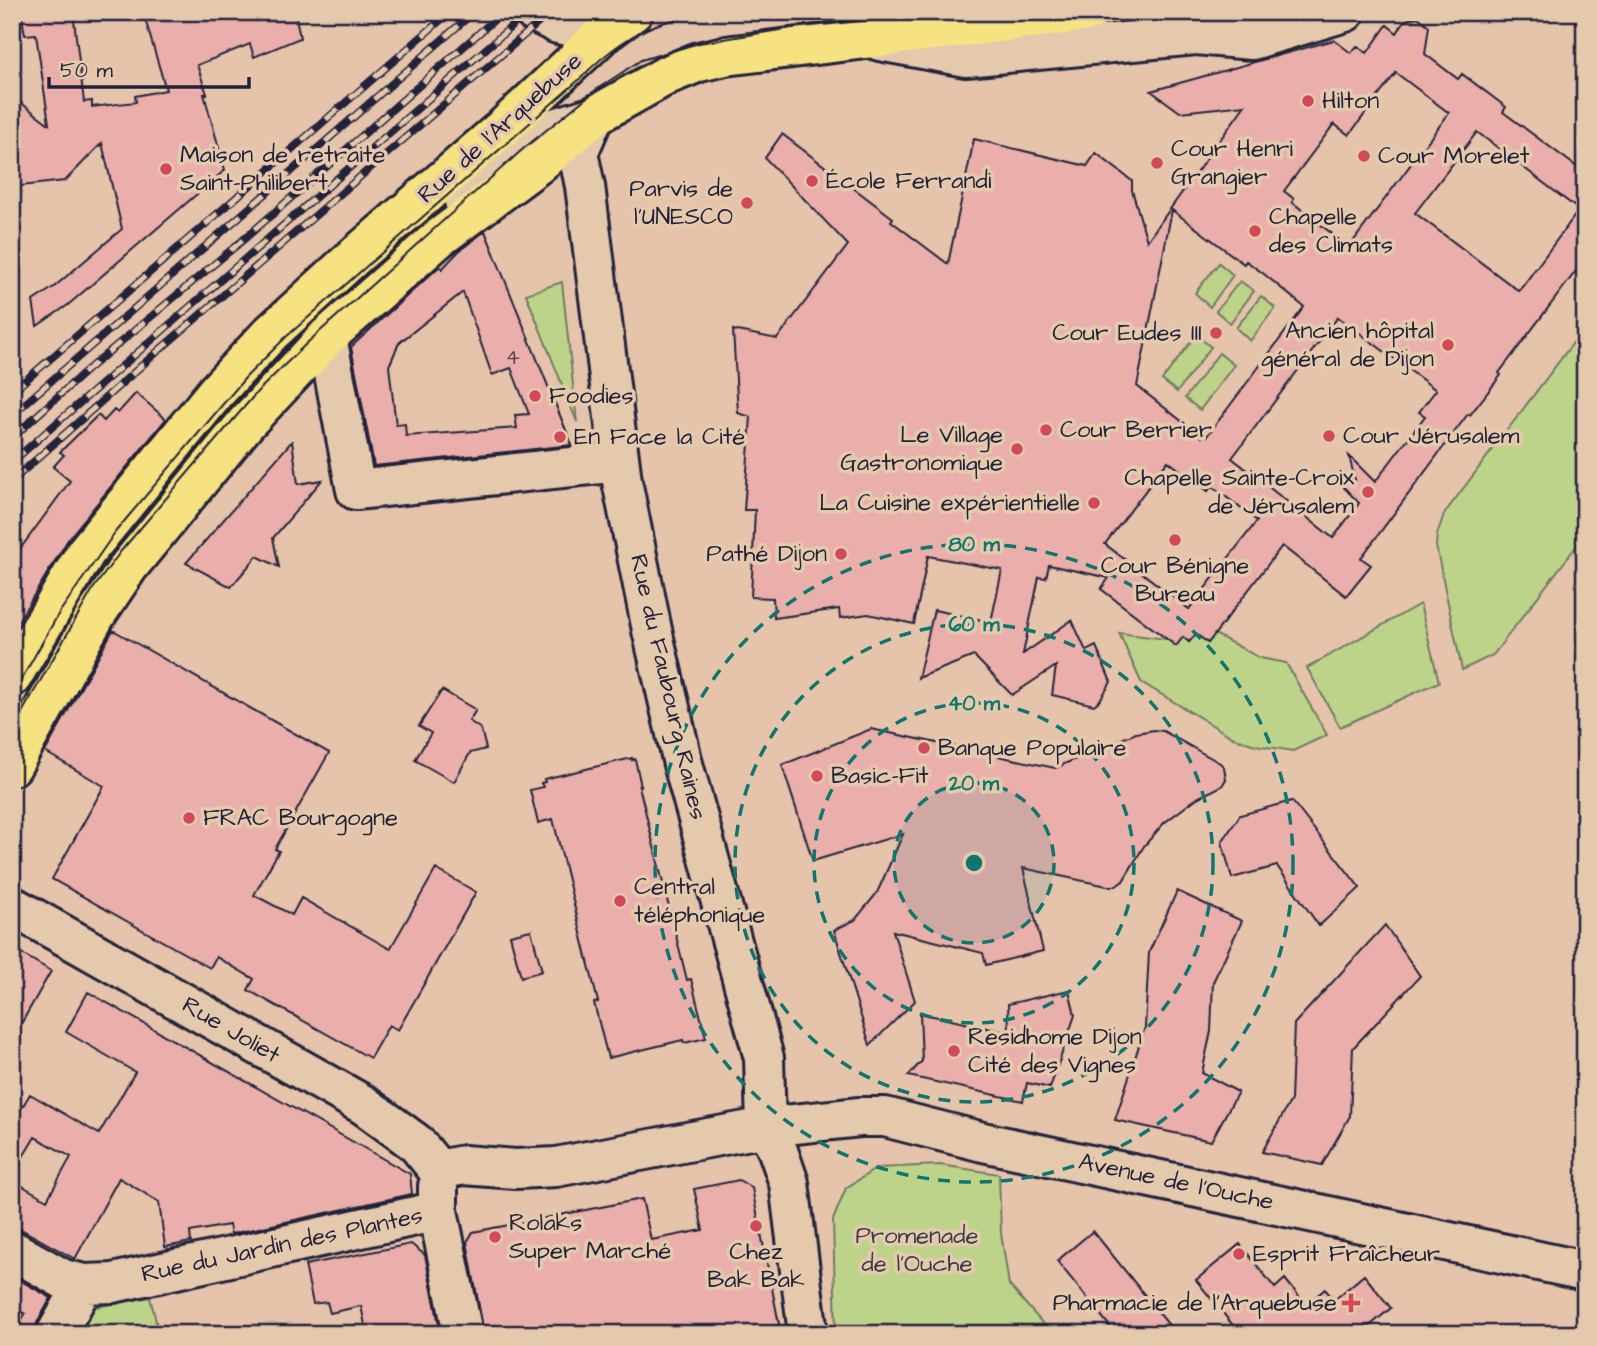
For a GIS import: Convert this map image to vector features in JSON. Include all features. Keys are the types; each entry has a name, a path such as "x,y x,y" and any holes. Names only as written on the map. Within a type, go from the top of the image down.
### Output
{"main road":[{"path":"593,116 667,75 699,62 725,56 1088,12"},
{"name":"Rue du Faubourg Raines","path":"593,116 606,20"},
{"name":"Rue de l'Arquebuse","path":"12,677 86,552 225,382 271,333 326,282 497,134 606,20"},
{"name":"Rue de l'Arquebuse","path":"12,766 96,615 129,566 246,423 327,337 439,238 537,165 593,116"}],"street":[{"path":"534,12 558,24 606,20"},
{"path":"868,38 966,57 1196,35 1252,40 1326,15"},
{"name":"Rue de l'Arquebuse","path":"12,696 59,614 116,531 245,378 351,279 556,100 606,20"},
{"name":"Rue de l'Arquebuse","path":"12,730 93,589 121,551 258,391 317,334 542,132 593,116"},
{"name":"Rue du Faubourg Raines","path":"593,116 578,153 619,463 652,630 683,764 764,1058 766,1127 789,1183 808,1334"},
{"path":"327,337 356,490 619,463"},
{"name":"Rue Joliet","path":"12,906 365,1105 416,1143 438,1170"},
{"name":"Avenue de l'Ouche","path":"766,1127 885,1117 983,1142 1051,1154 1585,1270"},
{"name":"Rue du Jardin des Plantes","path":"12,1250 63,1279 84,1284 113,1283 438,1211 438,1170 464,1165 516,1169 556,1167 766,1127"},
{"path":"438,1211 463,1334"},
{"path":"56,1334 84,1284"}],"green space":[{"path":"1219,263 1233,275 1210,307 1195,293"},
{"path":"1240,281 1254,291 1230,323 1216,311"},
{"path":"562,282 577,422 526,294"},
{"path":"1261,296 1275,308 1250,341 1236,328"},
{"path":"1585,327 1585,535 1493,655 1462,670 1436,546 1444,514"},
{"path":"1196,335 1211,347 1177,392 1162,380"},
{"path":"1219,353 1234,365 1200,410 1185,398"},
{"path":"1420,604 1439,682 1340,727 1307,668"},
{"path":"1119,633 1168,638 1176,645 1183,637 1189,642 1196,634 1208,643 1215,634 1260,658 1286,663 1327,735 1293,751 1255,745 1232,737 1141,682"},
{"name":"Promenade de l'Ouche","path":"940,1165 999,1174 1001,1233 1009,1285 1052,1334 836,1334 833,1220 846,1188 877,1168"},
{"path":"150,1297 159,1334 65,1334 90,1308"}],"building":[{"name":"Maison de retraite Saint-Philibert","path":"21,12 73,12 84,102 92,101 92,107 136,102 135,96 166,90 143,12 295,12 300,38 254,57 250,44 197,65 207,94 204,94 225,170 68,305 37,326 33,301 54,287 122,229 102,143 65,181 12,187 12,96 49,124 36,34 25,35"},
{"path":"1418,17 1429,26 1425,54 1458,79 1462,74 1506,107 1503,112 1585,173 1585,259 1499,373 1501,375 1470,415 1468,414 1361,558 1371,565 1346,596 1282,546 1208,643 1196,634 1189,642 1183,637 1176,646 1101,589 1109,578 1049,565 1046,578 1039,577 1023,654 1072,620 1086,651 1096,646 1111,682 1094,705 1052,695 1056,666 1012,695 974,656 918,678 934,610 991,622 1002,570 928,556 914,624 868,614 840,618 839,609 774,618 773,598 751,597 755,510 744,510 751,417 738,413 733,330 777,339 848,245 765,158 782,134 893,218 891,221 948,264 974,139 1087,166 1096,153 1132,181 1132,190 1147,241 1245,105 1180,112 1151,91 1334,40 1351,53 1357,46 1367,53 1387,25 1397,33 1405,20","holes":["1396,73 1449,113 1349,247 1292,202 1294,199 1284,191 1334,124 1349,135","1477,132 1579,210 1519,291 1415,213","1172,210 1244,264 1246,261 1264,274 1304,307 1207,436 1204,434 1202,437 1137,386","1338,317 1436,390 1419,412 1425,416 1375,482 1349,456 1355,480 1334,477 1359,503 1333,538 1232,458","1168,461 1208,491 1212,486 1257,521 1189,609 1105,544"]},
{"path":"485,231 572,445 374,466 351,347 440,266 442,269 459,251","holes":["463,292 492,375 511,368 529,414 515,415 517,428 406,436 405,424 396,425 389,366 399,343"]},
{"path":"136,393 166,419 69,538 12,631 12,560 70,481 53,467 64,455 60,452 98,415 104,421 114,410 118,413"},
{"path":"292,441 298,484 322,480 273,538 279,567 257,556 231,587 186,563"},
{"name":"FRAC Bourgogne","path":"113,630 329,753 275,849 279,851 254,895 292,915 301,898 390,949 436,869 476,892 398,1030 389,1025 370,1058 248,990 254,979 216,957 210,968 52,879 104,786 45,752"},
{"path":"442,690 476,710 469,721 481,729 486,749 470,753 454,782 415,760 431,733 419,726"},
{"path":"871,729 1055,768 1136,733 1163,731 1220,763 1224,767 1226,779 1222,786 1197,798 1164,823 1144,846 1123,881 1116,886 1023,868 1043,951 986,965 983,953 893,931 915,1001 870,1045 834,930 855,920 877,893 903,834 813,861 782,765"},
{"name":"Central téléphonique","path":"635,759 639,786 687,980 691,979 706,1038 684,1043 683,1040 608,1058 594,1003 598,1002 553,819 538,823 530,790 543,787 541,783 545,782 544,779"},
{"path":"1292,801 1360,888 1319,926 1277,866 1232,878 1222,842 1240,815"},
{"path":"1177,891 1242,921 1213,982 1211,1031 1202,1073 1238,1092 1211,1141 1115,1120 1145,1027 1149,952"},
{"path":"1385,925 1420,976 1353,1048 1350,1116 1322,1165 1262,1152 1291,1100 1294,1024"},
{"path":"531,930 542,971 521,977 510,935"},
{"path":"12,948 51,971 12,1040"},
{"path":"1069,990 1075,1015 1050,1088 1027,1083 1023,1101 908,1076 922,1061 920,1013 1009,1033 1008,1004"},
{"path":"88,992 410,1174 412,1194 231,1234 229,1225 190,1232 191,1242 165,1247 159,1202 119,1178 75,1259 12,1224 12,1180 47,1200 71,1157 35,1137 12,1175 12,1124 30,1094 99,1134 135,1072 66,1032"},
{"path":"739,1180 752,1188 781,1334 687,1334 686,1327 654,1334 484,1334 467,1242 473,1232 642,1199 651,1240 703,1230 694,1189"},
{"path":"1093,1231 1176,1334 1116,1334 1057,1261"},
{"path":"411,1244 425,1255 441,1334 367,1334 361,1306 330,1313 327,1302 313,1304 305,1265"},
{"path":"1240,1244 1275,1288 1285,1279 1306,1305 1325,1289 1334,1300 1364,1275 1391,1308 1360,1334 1240,1334 1196,1280"},
{"path":"12,1276 51,1298 34,1334 28,1334 18,1327 25,1314 12,1307"}],"tram line":[{"path":"12,696 59,613 116,531 245,378 286,337 610,52 633,36 657,25 723,12"},
{"path":"12,730 93,589 121,551 258,391 307,343 523,149 597,89 641,60 699,43 792,28 951,12"}],"railway":[{"path":"12,392 450,12"},
{"path":"12,415 474,12"},
{"path":"12,438 87,370 243,240 503,12"},
{"path":"12,462 528,12"},
{"path":"12,481 149,359 551,12"}],"place":[{"name":"Hilton","path":"1308,101"},
{"name":"Cour Morelet","path":"1364,156"},
{"name":"Cour Henri Grangier","path":"1157,163"},
{"name":"Maison de retraite Saint-Philibert","path":"166,169"},
{"name":"École Ferrandi","path":"812,181"},
{"name":"Parvis de l'UNESCO","path":"747,203"},
{"name":"Chapelle des Climats","path":"1255,231"},
{"name":"Cour Eudes III","path":"1216,333"},
{"name":"Ancien hôpital général de Dijon","path":"1448,345"},
{"name":"Foodies","path":"535,396"},
{"name":"Cour Berrier","path":"1046,430"},
{"name":"Cour Jérusalem","path":"1329,436"},
{"name":"En Face la Cité","path":"560,437"},
{"name":"Le Village Gastronomique","path":"1017,449"},
{"name":"Chapelle Sainte-Croix de Jérusalem","path":"1368,492"},
{"name":"La Cuisine expérientielle","path":"1094,503"},
{"name":"Cour Bénigne Bureau","path":"1175,540"},
{"name":"Pathé Dijon","path":"841,554"},
{"name":"Banque Populaire","path":"924,748"},
{"name":"Basic-Fit","path":"817,776"},
{"name":"FRAC Bourgogne","path":"189,818"},
{"name":"Central téléphonique","path":"620,901"},
{"name":"Residhome Dijon Cité des Vignes","path":"954,1051"},
{"name":"Chez Bak Bak","path":"756,1226"},
{"name":"Rolaks Super Marché","path":"495,1237"},
{"name":"Esprit Fraîcheur","path":"1239,1254"},
{"name":"Pharmacie de l'Arquebuse","path":"1351,1303"}]}
